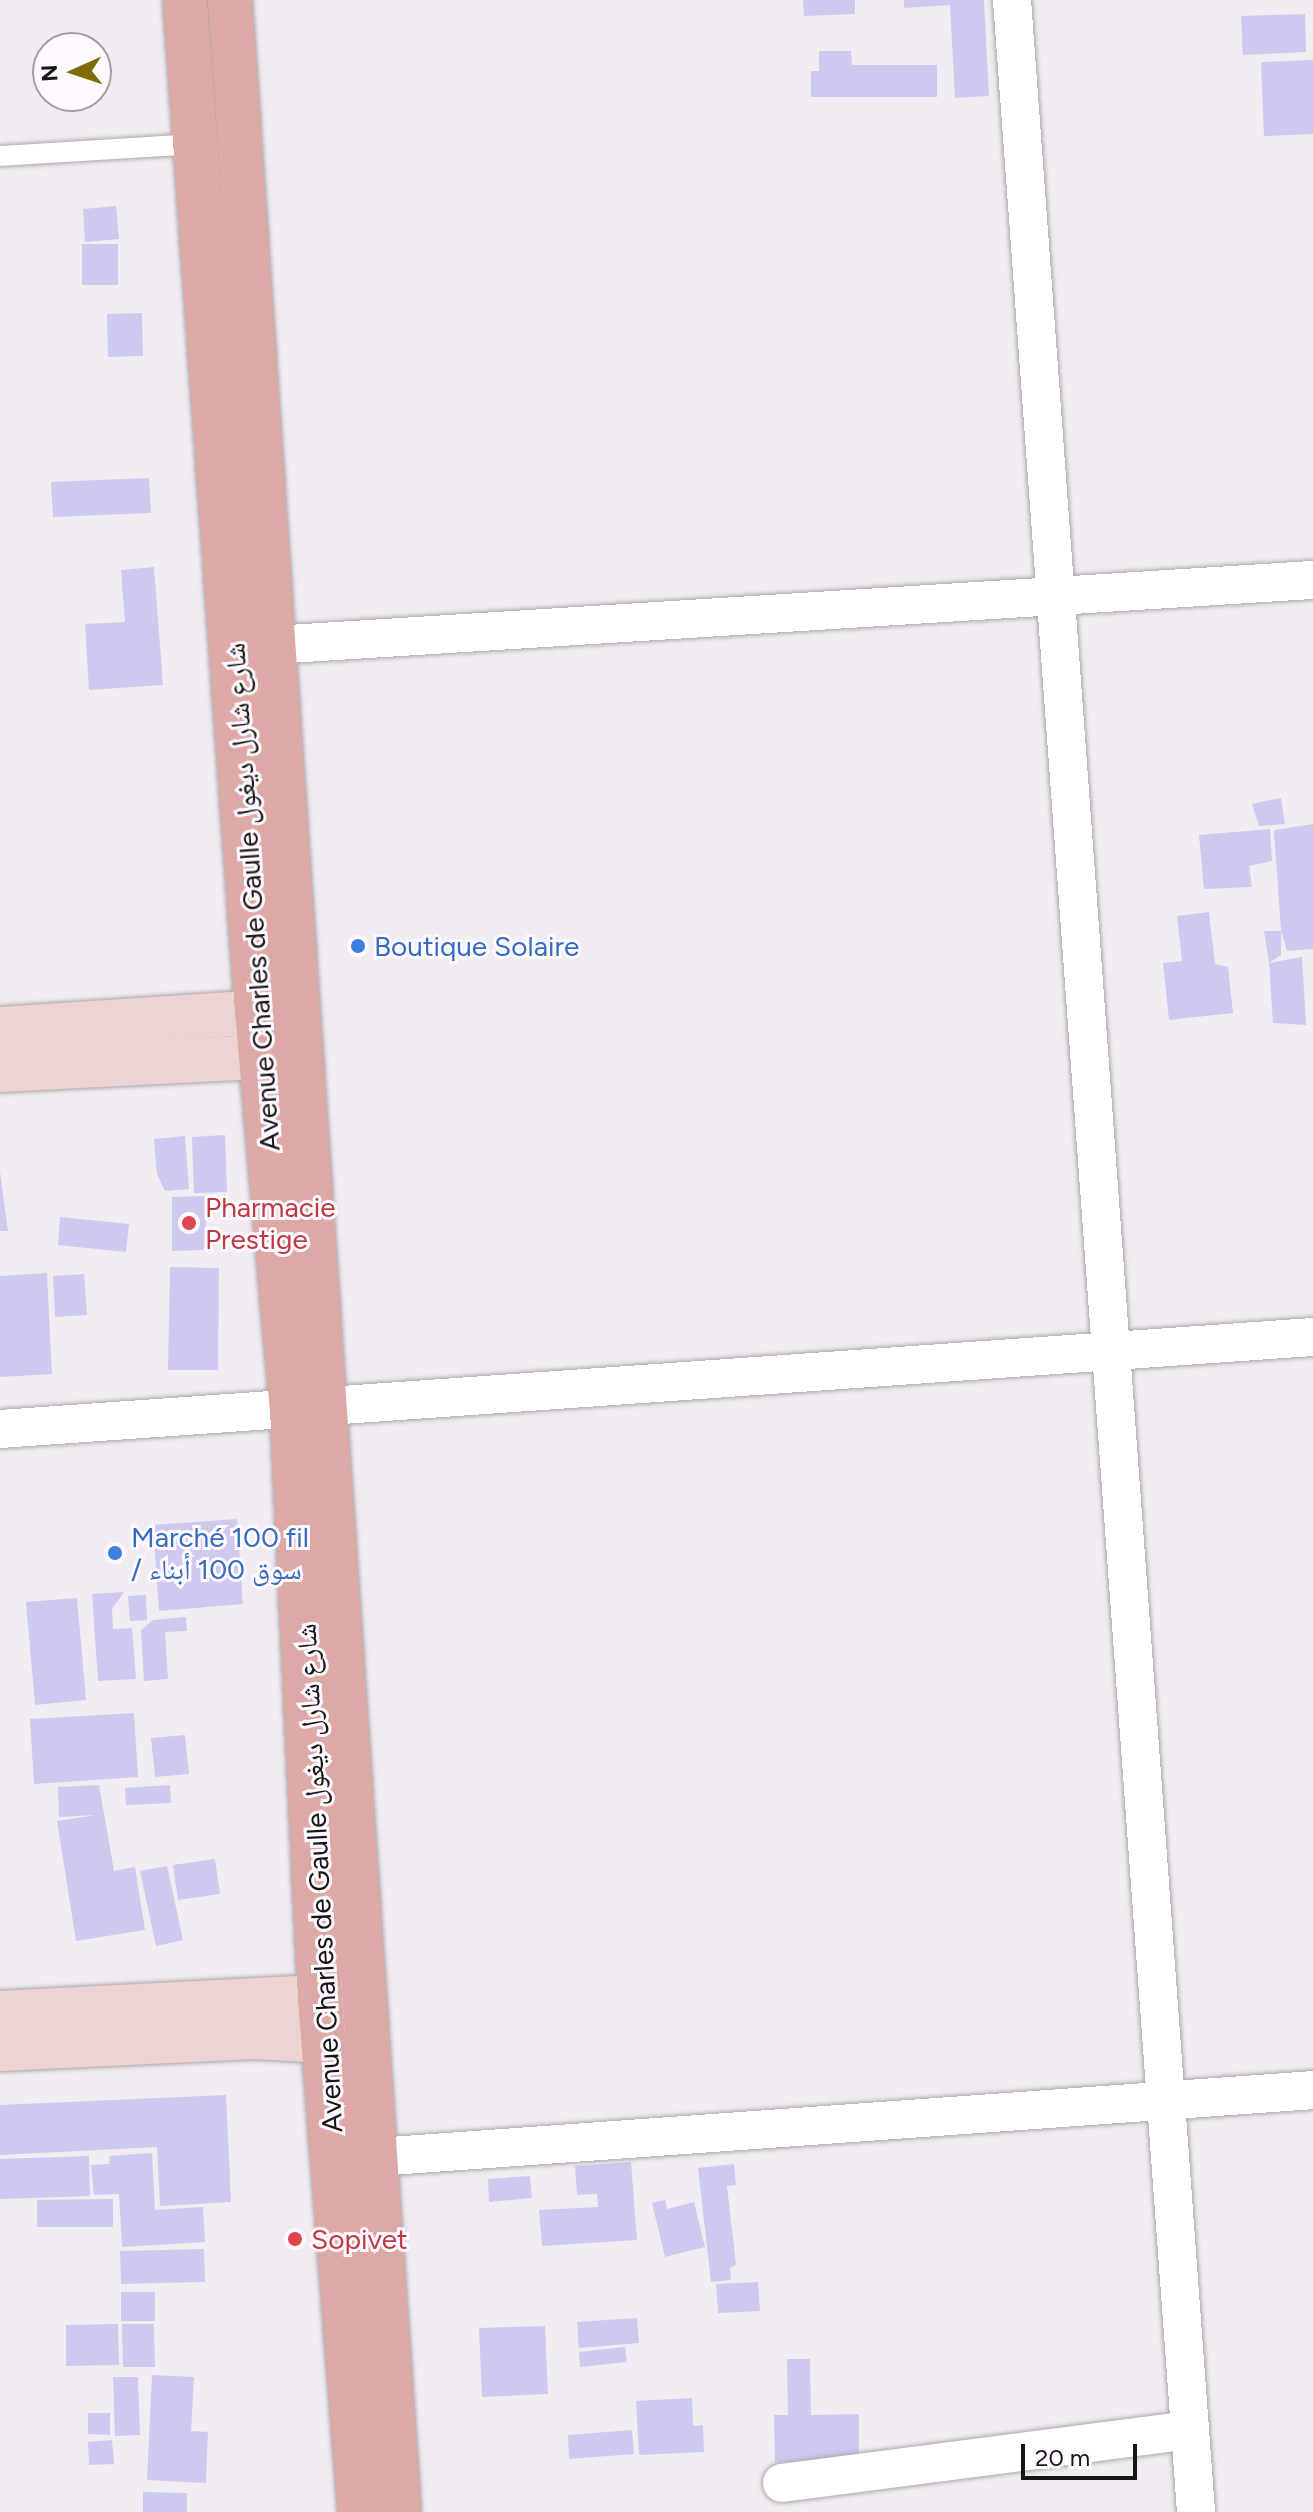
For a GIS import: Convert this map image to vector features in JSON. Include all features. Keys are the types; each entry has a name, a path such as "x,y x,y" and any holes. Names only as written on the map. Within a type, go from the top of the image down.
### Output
{"main road":[{"name":"Avenue Charles de Gaulle شارع شارل ديغول","path":"185,0 276,1010 308,1408 364,1994 347,2042 360,2512"},
{"name":"Avenue Charles de Gaulle شارع شارل ديغول","path":"230,0 273,645 276,1010"},
{"path":"0,1029 276,1010"},
{"path":"0,1070 280,1056"},
{"name":"Avenue Charles de Gaulle شارع شارل ديغول","path":"308,1408 320,1998 347,2042 377,2157 399,2512"},
{"path":"0,2013 364,1994"},
{"path":"0,2049 255,2037 347,2042"}],"street":[{"path":"1012,0 1060,597 1107,1353 1196,2512"},
{"path":"273,645 1313,580"},
{"path":"0,1429 1313,1337"},
{"path":"377,2157 1313,2090"},
{"path":"782,2483 1190,2430"}],"lane":[{"path":"0,156 199,144"}],"building":[{"path":"803,0 855,0 855,14 804,16"},
{"path":"904,0 984,0 989,96 955,98 950,5 904,8"},
{"path":"1305,14 1306,52 1243,55 1241,16"},
{"path":"819,51 851,51 852,65 937,65 937,97 811,97 811,71 819,71"},
{"path":"1313,60 1313,134 1264,136 1261,62"},
{"path":"116,206 119,239 85,242 83,209"},
{"path":"82,244 118,244 118,285 82,285"},
{"path":"142,313 143,356 108,357 107,314"},
{"path":"149,478 151,513 53,517 51,482"},
{"path":"154,567 163,685 89,690 85,624 125,622 121,570"},
{"path":"1281,798 1285,824 1259,826 1252,804"},
{"path":"1313,824 1313,949 1287,951 1281,931 1274,830"},
{"path":"1270,829 1272,861 1249,866 1252,887 1204,889 1199,835"},
{"path":"1209,912 1215,964 1228,967 1233,1013 1169,1020 1163,963 1182,961 1177,916"},
{"path":"1264,931 1281,931 1281,955 1269,963"},
{"path":"1302,957 1306,1025 1273,1023 1269,963"},
{"path":"225,1135 227,1192 194,1193 192,1137"},
{"path":"185,1136 189,1189 165,1191 157,1174 154,1139"},
{"path":"0,1172 8,1231 0,1231"},
{"name":"Pharmacie Prestige","path":"207,1196 204,1250 172,1251 172,1197"},
{"path":"60,1217 129,1224 126,1252 58,1245"},
{"path":"170,1267 219,1268 218,1370 168,1370"},
{"path":"47,1273 52,1374 0,1377 0,1276"},
{"path":"84,1274 87,1315 55,1317 53,1276"},
{"path":"237,1519 243,1604 159,1611 153,1525"},
{"path":"124,1592 112,1609 113,1629 132,1628 136,1679 98,1681 92,1594"},
{"path":"146,1595 147,1620 130,1621 128,1596"},
{"path":"77,1598 86,1700 35,1705 26,1602"},
{"path":"186,1617 187,1631 165,1632 168,1679 144,1681 141,1630 153,1620"},
{"path":"134,1713 138,1777 34,1784 30,1719"},
{"path":"185,1735 189,1774 155,1777 151,1738"},
{"path":"99,1785 114,1871 135,1867 145,1930 76,1941 57,1821 96,1815 59,1817 58,1787"},
{"path":"170,1785 171,1803 126,1805 125,1788"},
{"path":"215,1859 220,1894 178,1900 173,1865"},
{"path":"167,1866 183,1940 156,1946 140,1871"},
{"path":"226,2095 231,2202 160,2206 157,2147 0,2155 0,2105"},
{"path":"152,2153 155,2210 203,2207 205,2242 122,2247 119,2194 94,2195 91,2165 109,2164 110,2156"},
{"path":"89,2156 90,2196 0,2199 0,2159"},
{"path":"631,2162 637,2240 542,2246 539,2210 598,2207 597,2194 577,2195 575,2166"},
{"path":"734,2164 736,2185 727,2186 736,2265 730,2268 731,2280 711,2282 698,2168"},
{"path":"530,2176 532,2198 489,2202 488,2179"},
{"path":"113,2199 113,2227 37,2227 37,2200"},
{"path":"665,2200 667,2209 694,2202 705,2247 665,2257 652,2203"},
{"path":"204,2249 205,2282 121,2284 120,2251"},
{"path":"758,2282 760,2311 718,2313 716,2284"},
{"path":"121,2292 155,2292 155,2321 121,2321"},
{"path":"637,2318 639,2343 579,2348 577,2322"},
{"path":"118,2324 119,2365 66,2366 66,2325"},
{"path":"122,2324 154,2324 155,2367 123,2367"},
{"path":"545,2326 548,2394 482,2397 479,2328"},
{"path":"625,2347 627,2362 580,2367 579,2352"},
{"path":"787,2359 810,2359 811,2415 859,2414 859,2460 775,2462 774,2415 788,2415"},
{"path":"152,2375 194,2377 191,2431 208,2432 206,2483 147,2480"},
{"path":"113,2377 138,2377 140,2435 115,2436"},
{"path":"692,2398 693,2426 703,2425 704,2452 639,2455 636,2401"},
{"path":"88,2413 110,2413 110,2435 88,2434"},
{"path":"632,2430 634,2454 569,2459 568,2435"},
{"path":"112,2440 114,2464 89,2465 88,2442"},
{"path":"143,2492 187,2493 187,2512 143,2512"}],"place":[{"name":"Boutique Solaire","path":"358,946"},
{"name":"Pharmacie Prestige","path":"189,1223"},
{"name":"Marché 100 fil / سوق 100 أبناء","path":"115,1553"},
{"name":"Sopivet","path":"295,2239"}]}
